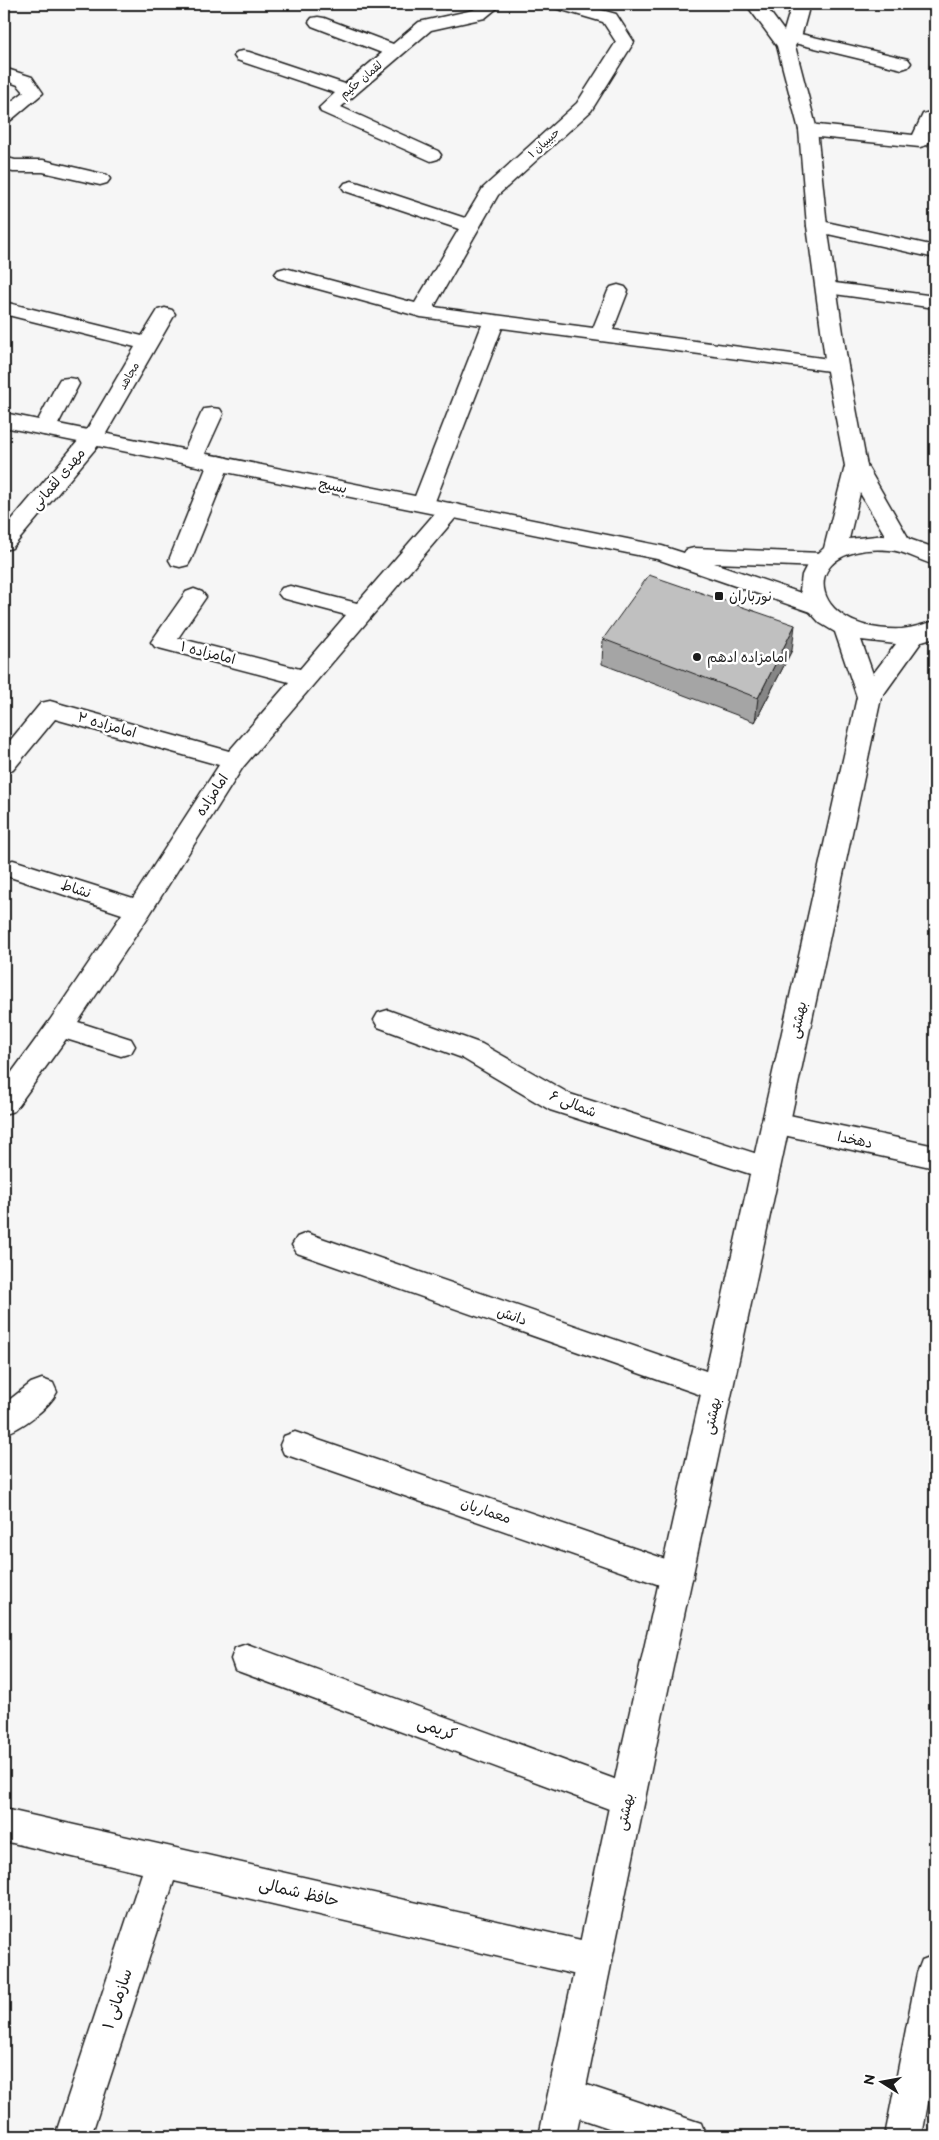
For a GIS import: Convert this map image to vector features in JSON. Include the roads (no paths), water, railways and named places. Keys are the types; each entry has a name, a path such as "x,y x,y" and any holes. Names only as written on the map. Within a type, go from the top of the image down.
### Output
{"street":[{"name":"لقمان حکیم","path":"430,155 328,108 425,26 479,14 493,4"},
{"name":"حبیبیان ۱","path":"421,311 490,192 584,107 626,42 610,18 561,4"},
{"path":"755,4 789,41 902,64"},
{"path":"801,4 789,41 808,130 817,226 837,366 856,466 901,544"},
{"path":"318,22 395,51"},
{"path":"243,56 348,91"},
{"path":"4,74 25,81 34,93 4,116"},
{"path":"808,130 920,141 930,118"},
{"path":"4,163 13,166 43,166 100,179"},
{"path":"352,187 470,226"},
{"path":"817,226 935,252"},
{"path":"285,274 421,311 837,366"},
{"path":"827,288 935,302"},
{"path":"601,335 618,291"},
{"path":"4,308 148,344"},
{"name":"مجاهد","path":"93,437 165,314"},
{"path":"423,504 494,321"},
{"path":"45,428 68,384"},
{"path":"192,458 212,414"},
{"name":"بسیج","path":"4,420 662,553"},
{"name":"مهدی لقمانی","path":"4,543 93,437"},
{"path":"180,560 218,463"},
{"path":"819,607 812,591 813,574 829,556 856,466"},
{"name":"امامزاده","path":"4,1103 60,1027 139,910 234,761 450,510"},
{"path":"662,553 829,556 862,543 877,542 901,544 924,551 935,558"},
{"path":"662,553 819,607 831,618 846,627 867,635 891,638 924,632"},
{"path":"290,593 362,612"},
{"name":"امامزاده ۱","path":"194,597 163,642 306,678"},
{"path":"846,627 869,697"},
{"path":"869,697 924,632"},
{"name":"بهشتی","path":"557,2136 676,1577 869,697"},
{"name":"امامزاده ۲","path":"4,764 50,708 234,761"},
{"name":"نشاط","path":"13,869 139,910"},
{"name":"شمالی ۶","path":"388,1020 472,1051 560,1102 766,1168"},
{"path":"60,1027 121,1046"},
{"name":"دهخدا","path":"775,1123 935,1157"},
{"name":"دانش","path":"307,1245 718,1388"},
{"path":"4,1421 42,1392"},
{"name":"معماریان","path":"295,1444 676,1577"},
{"name":"کریمی","path":"247,1659 628,1800"},
{"name":"حافظ شمالی","path":"4,1825 594,1960"},
{"name":"سازمانی ۱","path":"73,2136 163,1862"},
{"path":"903,2136 935,1973"},
{"path":"566,2096 688,2136"}],"place":[{"name":"نورباران","path":"719,596"},
{"name":"امامزاده ادهم","path":"697,657"}]}
